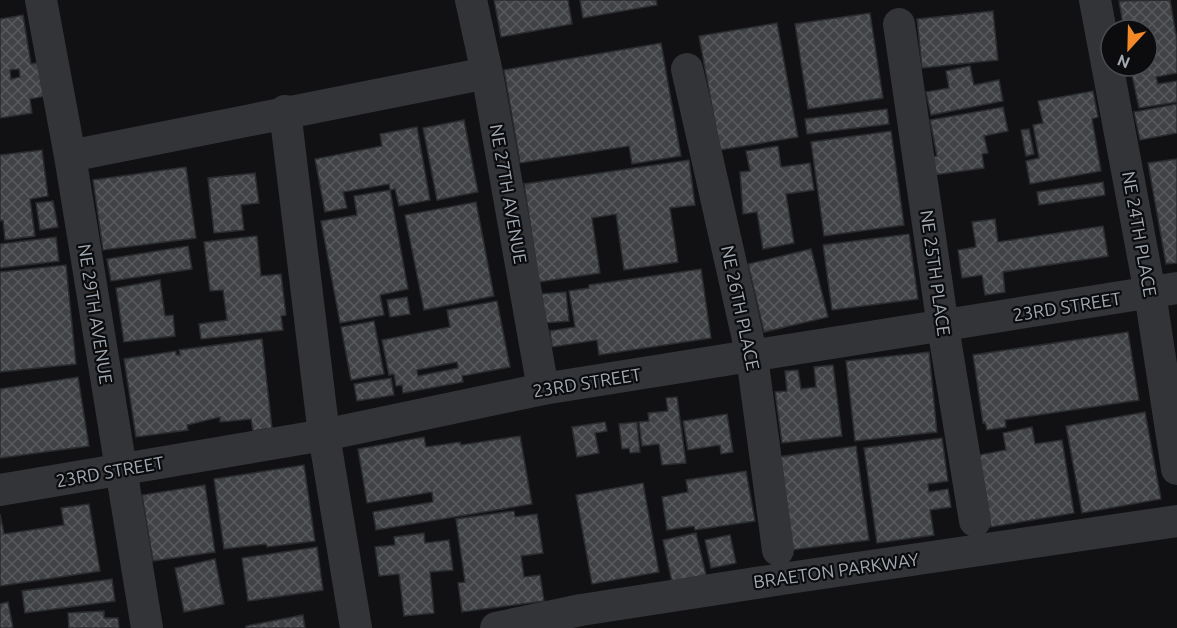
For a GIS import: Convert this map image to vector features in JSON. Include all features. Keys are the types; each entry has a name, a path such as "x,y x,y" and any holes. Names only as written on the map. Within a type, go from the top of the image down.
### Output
{"street":[{"name":"NE 29TH AVENUE","path":"41,0 70,156 147,628"},
{"name":"NE 27TH AVENUE","path":"471,0 487,73 543,389"},
{"name":"NE 24TH PLACE","path":"1095,0 1164,290 1177,469"},
{"name":"NE 25TH PLACE","path":"899,24 943,327 975,521"},
{"name":"NE 26TH PLACE","path":"687,69 752,357 778,550"},
{"path":"70,156 285,111 487,73"},
{"path":"285,111 324,435 356,628"},
{"name":"23RD STREET","path":"0,490 324,435 543,389 1164,290"},
{"name":"BRAETON PARKWAY","path":"496,628 580,610 1177,520"}],"building":[{"path":"494,0 568,0 572,24 501,37"},
{"path":"580,0 656,0 657,5 583,18"},
{"path":"1170,0 1177,40 1177,73 1159,76 1159,18 1122,18 1119,1"},
{"path":"993,11 998,60 922,68 917,19"},
{"path":"870,13 883,98 808,109 795,24"},
{"path":"23,15 31,64 46,61 51,95 30,99 32,113 0,118 0,19","holes":["19,69 20,77 11,79 10,70"]},
{"path":"777,23 798,137 720,150 699,36"},
{"path":"661,43 681,156 632,164 629,146 520,163 504,70"},
{"path":"970,66 974,85 999,80 1003,101 931,115 926,92 949,88 946,71"},
{"path":"1133,78 1156,78 1158,84 1177,81 1177,102 1139,108"},
{"path":"1093,91 1098,117 1092,119 1101,171 1030,184 1026,161 1039,158 1033,125 1043,123 1038,101"},
{"path":"1177,104 1177,133 1140,140 1134,112"},
{"path":"1003,107 1008,131 984,136 988,153 982,154 984,168 934,175 932,157 937,156 930,120"},
{"path":"887,109 889,124 807,134 805,119"},
{"path":"464,120 478,192 437,200 423,128"},
{"path":"417,127 430,200 399,206 395,189 390,190 389,184 343,192 347,208 325,212 315,159 382,146 380,134"},
{"path":"1029,129 1034,154 1026,156 1021,130"},
{"path":"891,131 904,225 824,236 811,142"},
{"path":"778,146 781,167 810,163 814,190 786,194 794,243 763,249 757,212 743,214 740,172 750,171 746,151"},
{"path":"42,150 48,196 30,199 35,236 5,240 3,220 0,221 0,155"},
{"path":"1177,159 1177,263 1166,264 1148,163"},
{"path":"689,160 695,205 670,208 678,262 624,270 616,214 592,218 600,273 539,282 524,184"},
{"path":"186,167 196,238 103,250 93,180"},
{"path":"255,173 259,203 241,205 244,230 214,233 208,178"},
{"path":"1103,182 1105,195 1039,205 1037,192"},
{"path":"390,190 408,289 380,295 384,315 340,323 321,221 357,215 354,196"},
{"path":"53,201 58,227 40,230 36,203"},
{"path":"476,202 494,296 424,310 405,215"},
{"path":"995,219 998,242 1103,226 1108,256 1003,272 1005,292 985,295 982,275 962,278 958,250 976,247 972,222"},
{"path":"909,234 918,299 832,310 823,245"},
{"path":"257,236 261,276 281,274 286,315 281,316 283,330 201,339 199,324 227,320 223,290 210,291 204,242"},
{"path":"56,237 59,261 0,268 0,244"},
{"path":"188,246 192,269 111,281 107,259"},
{"path":"811,249 828,317 764,332 748,264"},
{"path":"66,265 76,364 0,372 0,272"},
{"path":"701,269 711,338 599,355 597,340 552,347 550,331 575,327 569,291 589,288 589,285"},
{"path":"160,280 165,316 173,315 175,336 124,342 116,288"},
{"path":"566,292 569,321 543,323 540,294"},
{"path":"407,297 410,314 390,317 387,300"},
{"path":"497,301 510,367 462,376 463,382 403,393 402,385 396,386 394,374 389,375 382,340 450,327 447,310","holes":["457,362 458,368 418,376 417,370"]},
{"path":"374,321 384,374 351,380 341,327"},
{"path":"1128,332 1139,400 1005,420 1006,427 987,430 985,422 983,423 973,355"},
{"path":"262,339 272,428 253,431 251,419 220,422 220,417 187,425 188,430 136,437 124,359 176,351 176,355 180,355 179,350"},
{"path":"929,352 937,432 855,441 846,361"},
{"path":"833,365 842,436 782,443 775,392 787,391 785,371 798,370 801,389 816,387 814,367"},
{"path":"78,377 89,446 0,458 0,389"},
{"path":"391,378 394,395 357,401 354,384"},
{"path":"677,397 686,463 662,465 659,444 642,446 639,422 649,421 648,413 668,411 666,398"},
{"path":"1145,412 1161,499 1082,513 1066,426"},
{"path":"727,414 733,452 721,454 720,445 688,450 683,421"},
{"path":"605,422 607,431 595,433 599,453 577,457 572,427"},
{"path":"637,422 640,452 630,453 629,448 622,449 619,424"},
{"path":"1032,427 1035,444 1062,440 1074,513 991,527 979,455 1006,450 1003,433"},
{"path":"520,436 532,504 376,530 373,512 433,502 432,492 367,503 358,449 424,437 426,447 460,442 461,445"},
{"path":"942,438 948,481 928,484 929,492 948,489 951,507 930,510 934,535 877,543 864,448"},
{"path":"856,446 869,540 791,550 778,457"},
{"path":"304,465 315,541 224,549 214,479"},
{"path":"746,471 755,521 695,530 694,526 667,530 662,497 688,492 686,480"},
{"path":"643,483 659,572 592,584 576,495"},
{"path":"205,485 215,552 153,561 142,495"},
{"path":"89,504 100,571 0,586 0,514 4,534 64,525 61,508"},
{"path":"514,511 515,517 537,514 543,553 521,556 524,577 540,575 544,601 462,612 458,583 465,582 456,519"},
{"path":"424,533 425,543 449,540 453,570 430,572 434,613 404,616 399,574 379,576 375,547 395,545 394,537"},
{"path":"696,533 706,575 672,582 663,540"},
{"path":"730,535 736,563 711,568 705,540"},
{"path":"317,547 323,590 248,601 242,558"},
{"path":"215,559 224,604 184,612 175,568"},
{"path":"112,579 115,601 25,613 22,591"},
{"path":"8,602 13,628 0,628 0,604"},
{"path":"104,611 104,618 118,618 119,628 69,628 68,613"},
{"path":"303,615 305,628 246,628 246,626"}]}
